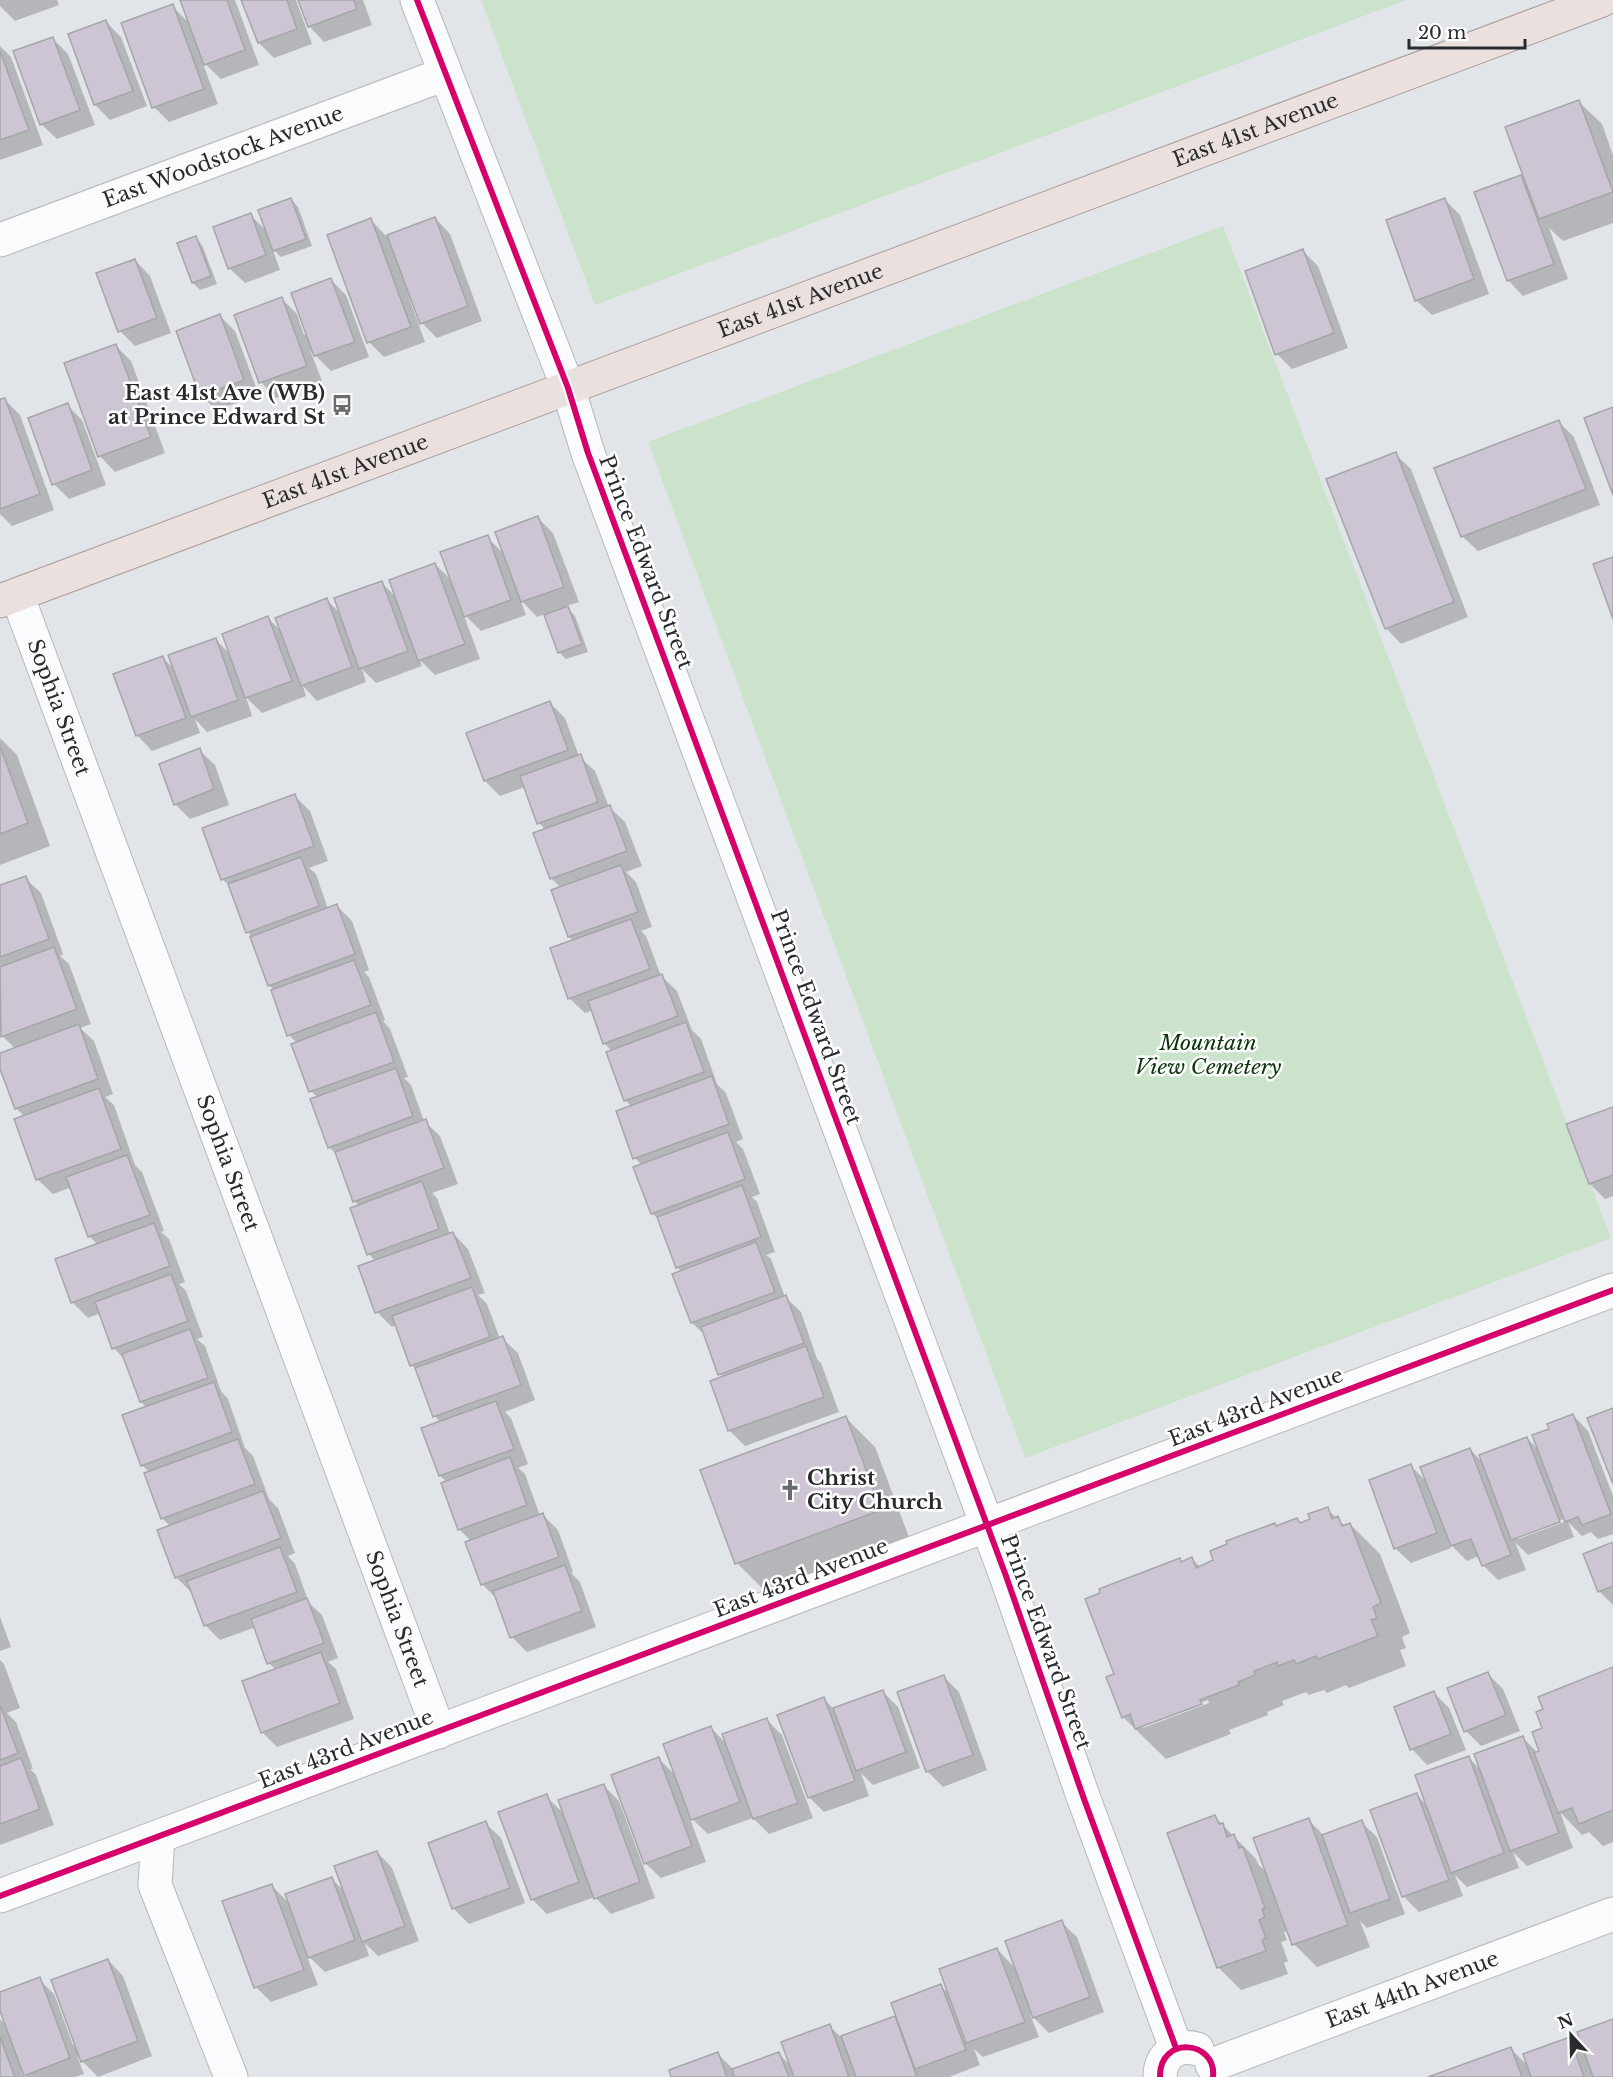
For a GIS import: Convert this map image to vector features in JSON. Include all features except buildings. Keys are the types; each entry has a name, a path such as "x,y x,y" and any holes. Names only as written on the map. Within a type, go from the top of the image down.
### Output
{"main road":[{"name":"East 41st Avenue","path":"8,598 1602,0"}],"street":[{"name":"Prince Edward Street","path":"417,0 568,388 588,453 1006,1576 1084,1799 1176,2049"},
{"path":"1609,0 1613,11"},
{"name":"East Woodstock Avenue","path":"0,240 446,74"},
{"name":"Sophia Street","path":"8,598 439,1732"},
{"name":"East 43rd Avenue","path":"0,1896 1613,1290"},
{"path":"158,1837 155,1885 231,2077"},
{"name":"East 44th Avenue","path":"1212,2071 1613,1914"},
{"path":"1160,2077 1160,2067 1164,2059 1176,2049 1193,2048 1201,2051 1212,2071"}],"green space":[{"path":"481,0 1406,0 595,305"},
{"name":"Mountain View Cemetery","path":"1223,226 1611,1238 1025,1458 648,442"}],"cycle path":[{"path":"417,0 568,388 588,453 1006,1576 1084,1799 1176,2048"},
{"path":"0,1896 1613,1290"},
{"path":"1160,2077 1162,2063 1168,2054 1188,2047 1206,2055 1212,2065 1213,2077"}],"place":[{"name":"East 41st Ave (WB) at Prince Edward St","path":"342,405"},
{"name":"Christ City Church","path":"790,1490"}]}
